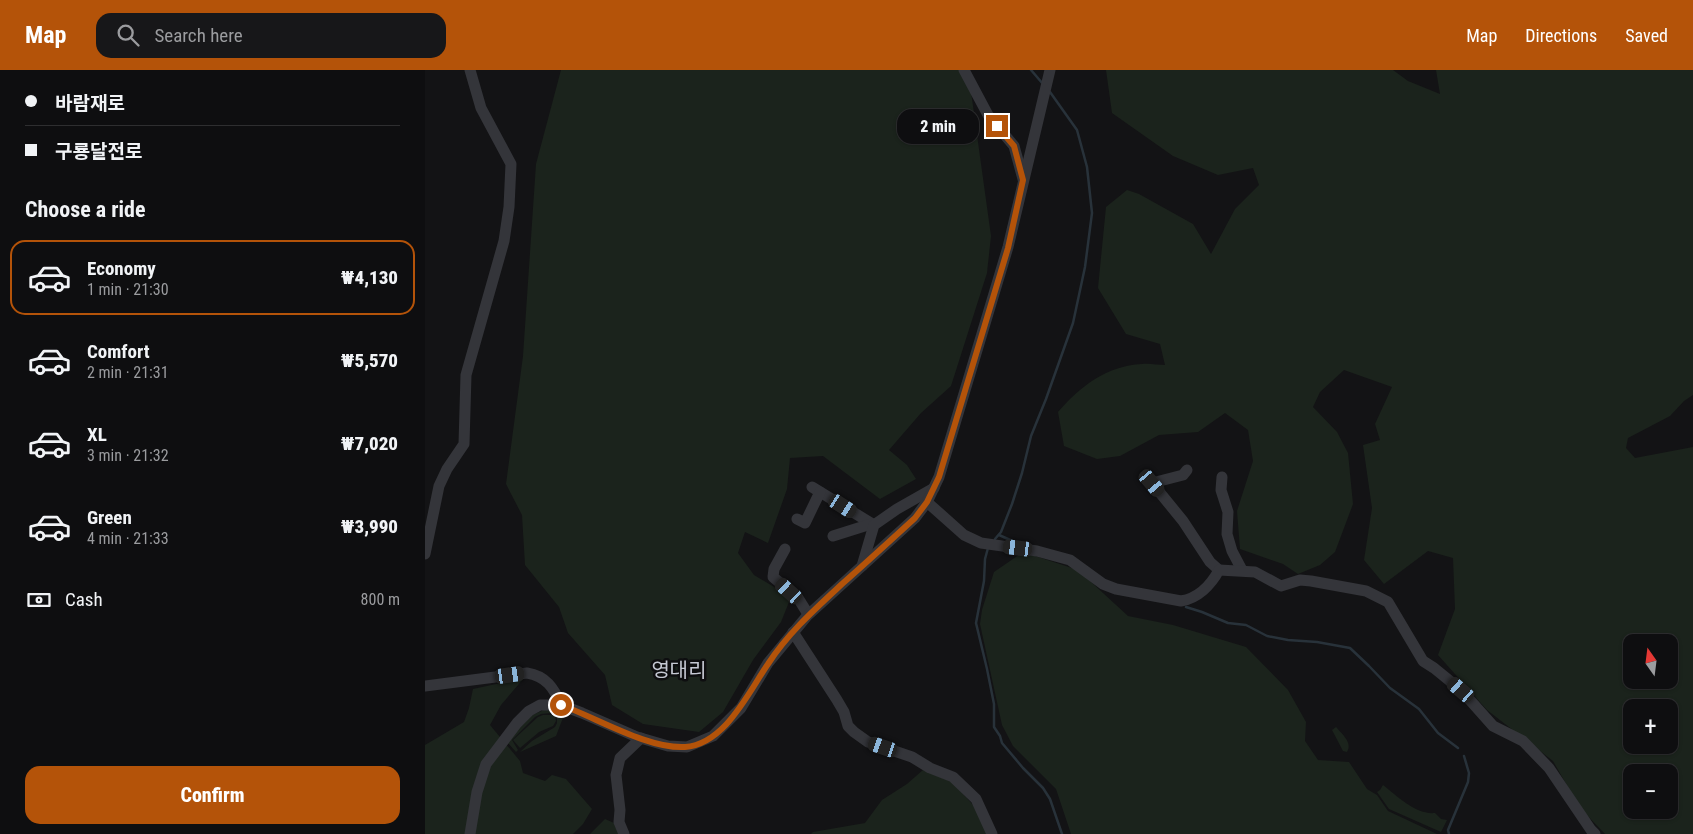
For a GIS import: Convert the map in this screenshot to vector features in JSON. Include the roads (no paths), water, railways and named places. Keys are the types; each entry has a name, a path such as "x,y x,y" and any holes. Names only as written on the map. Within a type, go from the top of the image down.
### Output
{"street":[{"path":"425,554 439,486 447,469 464,444 466,375 505,241 509,207 511,164 481,108 470,70"},
{"path":"964,70 988,115 1014,146 1023,180"},
{"path":"470,834 477,792 486,764 517,723 529,711 540,705 561,705 641,738 668,746 687,747 713,736 741,708 769,663 809,614 915,518 927,502 939,477 1008,248 1049,74"},
{"path":"1187,470 1183,475 1152,483 1183,520 1210,562 1219,570 1255,572 1281,586 1300,580 1311,581 1366,591 1388,602 1423,661 1461,690 1493,726 1523,741 1549,768 1595,834"},
{"path":"1222,477 1221,490 1228,512 1227,534 1232,550 1242,570"},
{"path":"833,536 873,525 934,488"},
{"path":"797,520 805,522 816,490 873,525"},
{"path":"927,502 964,535 981,543 1037,551 1070,560 1103,584 1116,589 1181,601 1187,600 1207,587 1219,570"},
{"path":"862,567 873,525"},
{"path":"785,549 774,569 773,577 798,598 809,614"},
{"path":"793,632 837,700 844,712 848,726 868,742 912,757 930,768 953,777 976,799 992,834"},
{"path":"425,686 527,673 542,677 555,690 561,705"},
{"path":"624,834 619,822 620,810 616,775 620,758 641,738"}],"waterway":[{"path":"1031,70 1043,84"},
{"path":"995,539 1001,532 1012,504 1031,436 1073,323 1085,267 1092,213 1087,167 1077,130 1050,92"},
{"path":"999,535 1017,543"},
{"path":"988,548 976,623 994,704 994,727 1002,743 1043,788 1050,799 1062,834"},
{"path":"1186,607 1228,623 1246,625 1267,636 1350,648 1390,688 1419,709 1438,733 1458,748"},
{"path":"1449,834 1448,830 1468,782 1469,773 1464,756"}],"district":[{"name":"영대리","path":"679,670"}]}
